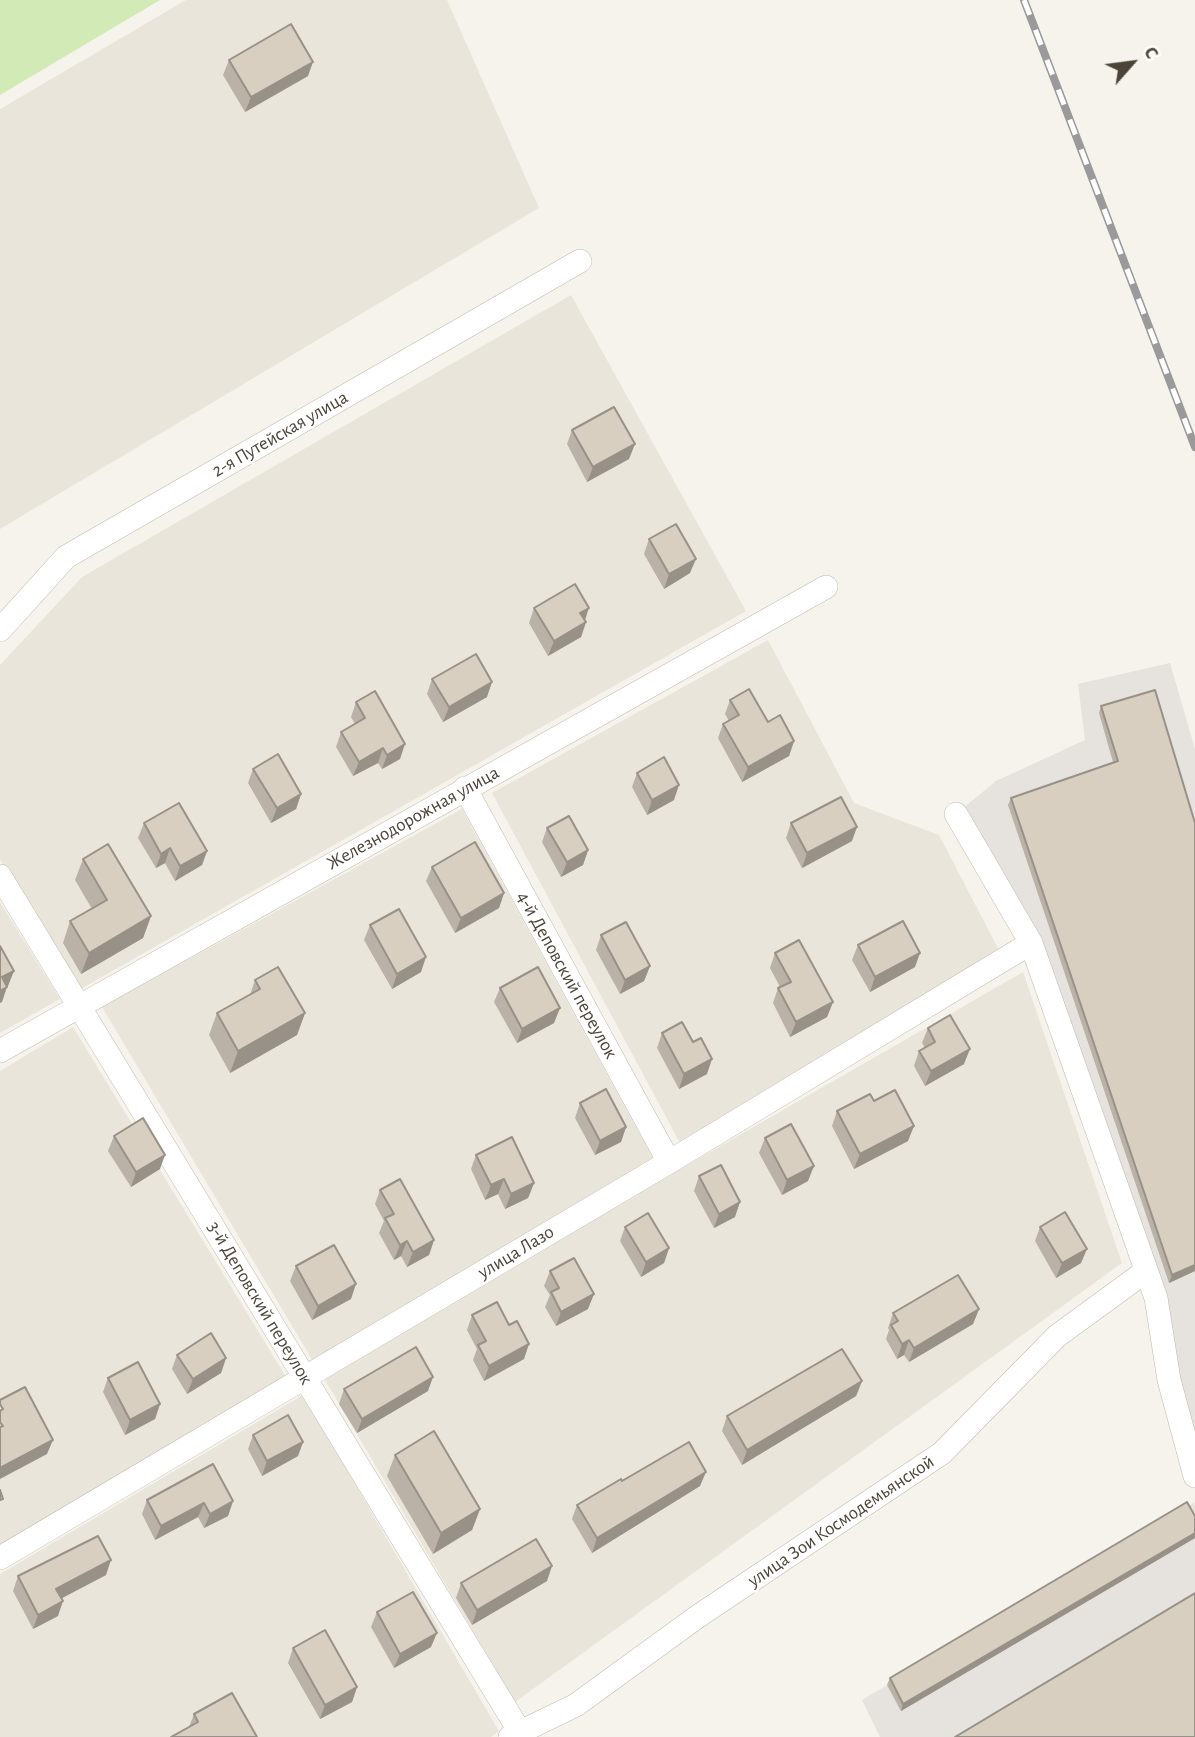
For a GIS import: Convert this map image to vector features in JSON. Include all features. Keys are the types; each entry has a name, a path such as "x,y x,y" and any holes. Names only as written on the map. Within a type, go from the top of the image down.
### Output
{"street":[{"name":"2-я Путейская улица","path":"0,630 66,557 580,261"},
{"name":"Железнодорожная улица","path":"0,1051 827,587"},
{"name":"4-й Деповский переулок","path":"466,788 669,1162"},
{"path":"956,814 1031,943 1156,1298 1169,1380 1195,1476"},
{"name":"3-й Деповский переулок","path":"0,876 304,1377 517,1735"},
{"name":"улица Лазо","path":"0,1558 669,1162 1031,943"},
{"name":"улица Зои Космодемьянской","path":"517,1735 576,1705 697,1617 942,1453 1057,1336 1146,1271"}],"shaded area":[{"path":"186,0 447,0 539,208 0,529 0,109"},
{"path":"571,295 746,611 77,991 0,859 0,665 82,577"},
{"path":"768,640 854,803 939,835 1001,954 680,1143 492,793"},
{"path":"1170,663 1195,749 1195,1476 1156,1298 1031,943 956,814 996,781 1085,740 1078,684"},
{"path":"462,809 655,1162 313,1361 102,1007"},
{"path":"0,902 60,999 0,1033"},
{"path":"1023,972 1122,1263 515,1702 322,1375"},
{"path":"73,1027 286,1377 0,1547 0,1071"},
{"path":"303,1395 499,1731 491,1737 0,1737 0,1574"},
{"path":"1195,1502 1195,1737 880,1737 862,1700"}],"green space":[{"path":"0,0 160,0 0,95"}],"building":[{"path":"291,24 313,62 251,97 229,60"},
{"path":"614,407 635,444 593,467 572,430"},
{"path":"676,524 696,559 669,574 649,539"},
{"path":"575,584 589,608 580,613 586,622 554,641 534,608"},
{"path":"476,654 492,682 449,707 432,679"},
{"path":"749,689 768,722 780,715 794,741 748,767 723,724 739,715 730,700"},
{"path":"1155,690 1195,823 1195,1265 1172,1275 1011,798 1118,761 1101,706"},
{"path":"375,691 405,744 387,755 383,748 359,762 341,732 365,718 356,702"},
{"path":"278,754 301,794 277,808 253,769"},
{"path":"664,757 679,785 652,800 637,773"},
{"path":"841,797 857,827 807,853 791,823"},
{"path":"179,803 207,851 180,866 170,848 161,854 144,823"},
{"path":"569,816 588,850 567,862 547,828"},
{"path":"475,842 504,893 461,918 432,867"},
{"path":"108,844 151,916 89,953 70,921 107,900 83,859"},
{"path":"399,909 426,957 397,974 370,925"},
{"path":"903,921 920,953 875,977 858,945"},
{"path":"626,922 650,966 625,980 601,935"},
{"path":"799,940 833,1002 796,1022 778,988 791,982 775,953"},
{"path":"0,946 14,971 2,977 7,987 0,991"},
{"path":"278,967 305,1013 238,1051 217,1013 260,989 255,980"},
{"path":"538,967 560,1008 522,1029 500,988"},
{"path":"950,1015 970,1049 931,1071 919,1051 935,1042 928,1028"},
{"path":"682,1022 693,1042 701,1038 712,1059 684,1074 662,1033"},
{"path":"606,1089 626,1127 600,1141 580,1103"},
{"path":"895,1090 914,1126 860,1154 837,1111 870,1094 874,1101"},
{"path":"143,1118 165,1155 136,1172 114,1136"},
{"path":"791,1124 814,1166 787,1180 765,1138"},
{"path":"512,1137 534,1183 511,1194 504,1179 491,1185 476,1155"},
{"path":"721,1165 740,1202 719,1214 699,1176"},
{"path":"400,1179 434,1240 413,1252 407,1241 400,1245 385,1218 394,1214 380,1190"},
{"path":"1065,1212 1087,1249 1062,1263 1040,1227"},
{"path":"648,1213 669,1248 646,1262 625,1227"},
{"path":"334,1245 356,1284 318,1306 296,1266"},
{"path":"574,1258 594,1294 561,1312 551,1292 559,1288 550,1271"},
{"path":"958,1275 979,1309 914,1348 909,1340 902,1344 891,1325 898,1321 893,1313"},
{"path":"497,1302 509,1325 517,1321 529,1344 489,1366 478,1345 486,1341 472,1315"},
{"path":"211,1333 226,1358 193,1379 177,1355"},
{"path":"416,1347 433,1377 362,1419 344,1389"},
{"path":"842,1349 862,1381 747,1450 727,1416"},
{"path":"138,1362 160,1404 130,1420 108,1378"},
{"path":"25,1387 53,1440 0,1468 0,1427 3,1426 0,1422 0,1411 3,1409 0,1400"},
{"path":"288,1415 303,1442 267,1461 253,1435"},
{"path":"434,1431 480,1509 441,1533 395,1455"},
{"path":"689,1442 706,1472 597,1538 577,1505"},
{"path":"213,1464 233,1501 210,1514 204,1503 161,1526 147,1500"},
{"path":"1187,1502 1195,1516 1195,1533 903,1704 890,1678"},
{"path":"98,1536 111,1560 56,1589 63,1601 38,1615 18,1576"},
{"path":"536,1539 552,1566 477,1610 461,1583"},
{"path":"413,1592 437,1633 400,1654 377,1612"},
{"path":"1195,1593 1195,1737 955,1737"},
{"path":"325,1630 357,1687 325,1705 293,1648"},
{"path":"232,1693 257,1737 171,1737 198,1722 194,1714"}],"railway":[{"path":"1024,0 1195,447"}]}
